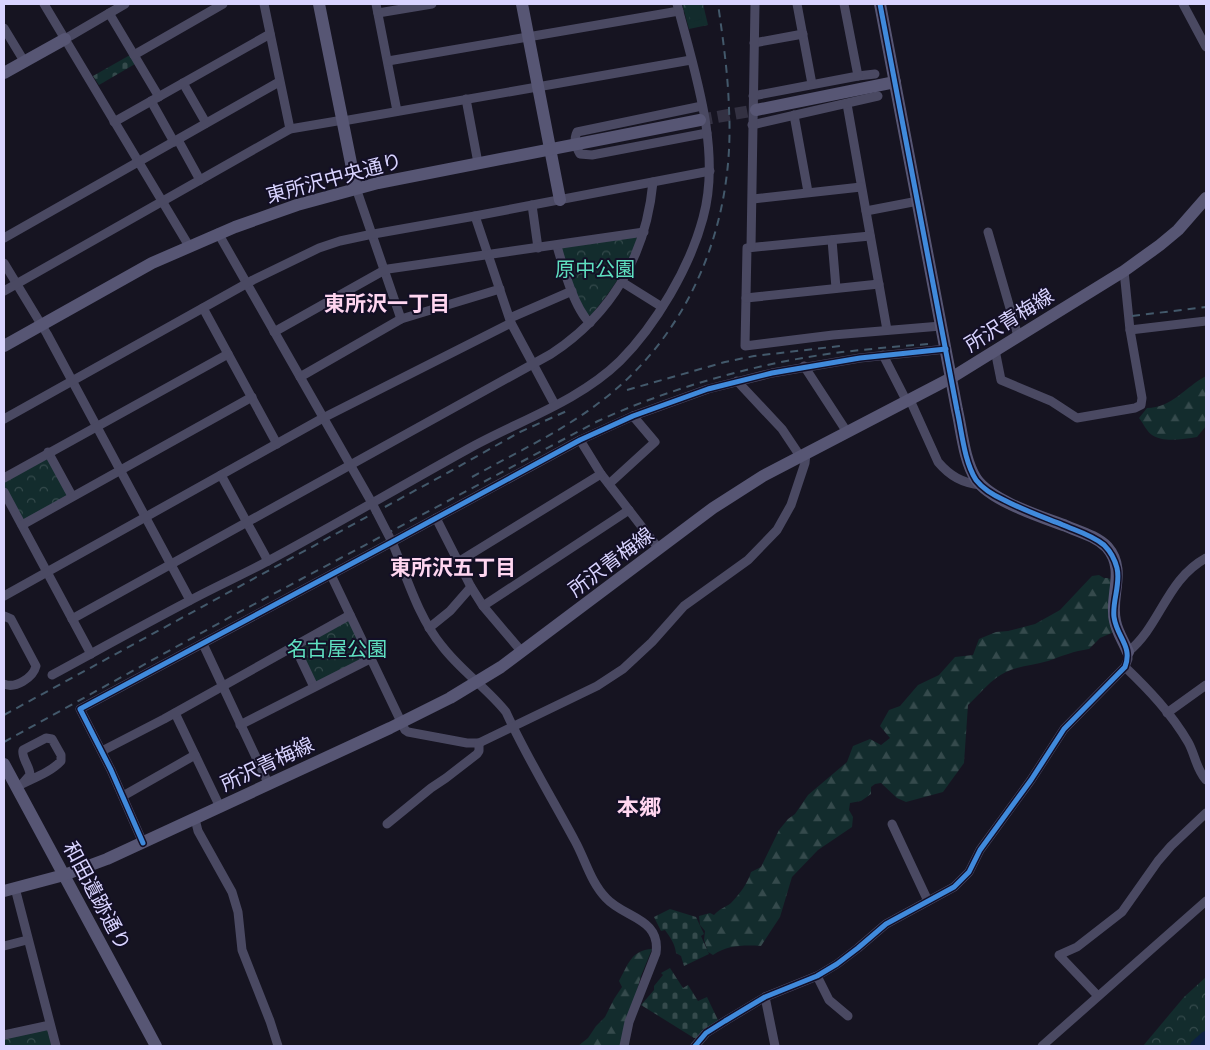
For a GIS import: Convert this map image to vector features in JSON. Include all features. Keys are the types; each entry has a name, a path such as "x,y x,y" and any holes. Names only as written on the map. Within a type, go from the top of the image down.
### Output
{"street":[{"path":"44,4 189,246"},
{"path":"4,73 124,4"},
{"path":"134,55 223,4"},
{"path":"264,4 290,129"},
{"path":"319,4 356,188 401,319"},
{"path":"397,112 377,8 432,4"},
{"path":"522,4 560,200"},
{"path":"751,247 755,4"},
{"path":"797,4 812,84"},
{"path":"844,4 858,76"},
{"path":"696,1046 701,1038 713,1028 765,997 816,976 838,964 886,924 954,888 969,872 980,850 1019,798 1064,729 1125,668 1128,660 1128,652 1114,620 1118,577 1117,568 1106,546 1085,534 1019,508 990,493 975,478 967,456 951,378 880,4"},
{"path":"1183,4 1206,47"},
{"path":"52,675 190,600 268,561 499,432 586,388 620,361 662,307 697,237 704,217 710,171 709,148 702,106 678,7 528,37 388,61"},
{"path":"109,13 134,55 176,141 200,180"},
{"path":"4,28 24,61"},
{"path":"114,122 270,34"},
{"path":"754,43 803,34"},
{"path":"4,291 290,129 691,60"},
{"path":"753,96 875,74"},
{"path":"4,238 280,82"},
{"path":"756,110 895,82"},
{"path":"183,83 206,123"},
{"path":"752,125 878,96"},
{"path":"466,99 478,163"},
{"path":"847,104 887,330"},
{"path":"702,106 577,132 575,145 580,154 586,155 707,133"},
{"path":"794,115 808,192"},
{"name":"東所沢中央通り","path":"4,346 124,277 218,233 297,205 356,188 700,120"},
{"path":"4,419 247,283 319,248 372,234 710,171"},
{"path":"72,619 572,341 610,301 622,282 644,232 653,182"},
{"path":"753,199 861,187"},
{"name":"所沢青梅線","path":"9,889 64,875 100,862 400,723 478,682 522,652 743,488 803,454 951,378 1124,271 1178,230 1206,198"},
{"path":"866,211 918,201"},
{"path":"532,204 538,248"},
{"path":"475,216 510,320 555,405"},
{"path":"274,332 385,270 644,232"},
{"path":"988,232 1018,336"},
{"path":"218,233 372,503 392,542 429,628 440,645 458,666 478,682 500,705 576,843 600,891 606,899 652,929 657,939 656,953 629,1022 624,1046"},
{"path":"870,236 747,248 745,346 788,340 941,326"},
{"path":"832,240 836,288"},
{"path":"557,246 572,291 590,323"},
{"path":"4,263 42,325 190,600"},
{"path":"995,350 1001,380 1052,401 1077,418 1135,408 1141,405 1142,398 1130,330 1124,271"},
{"path":"622,282 662,307"},
{"path":"746,298 879,284"},
{"path":"300,377 401,319 500,290"},
{"path":"4,596 323,418 510,320 572,291"},
{"path":"203,308 277,444"},
{"path":"1130,330 1206,321"},
{"path":"143,843 123,796 80,709 580,440 633,416 708,389 804,366 946,349"},
{"path":"4,478 228,354"},
{"path":"883,356 938,462 945,470 962,482 981,485"},
{"path":"804,366 848,432"},
{"path":"331,574 400,723 405,730 467,743 479,743 597,686 623,670 652,642 684,606 748,560 778,530 791,505 805,462 803,454 737,381"},
{"path":"22,525 252,397"},
{"path":"609,484 655,442 633,416"},
{"path":"580,440 601,474 659,549"},
{"path":"48,452 72,496"},
{"path":"458,562 601,474"},
{"path":"222,475 268,561"},
{"path":"4,492 91,654"},
{"path":"483,606 629,510"},
{"path":"436,518 471,587 483,606 522,652"},
{"path":"1128,652 1139,642 1181,577 1196,563 1206,558"},
{"path":"429,628 450,611 471,587"},
{"path":"102,752 350,615"},
{"path":"4,616 11,619 36,666 31,676 14,686 4,684"},
{"path":"203,644 269,785"},
{"path":"294,645 314,687"},
{"path":"240,725 370,658"},
{"path":"1125,668 1150,690 1181,730 1193,750 1197,766 1206,780"},
{"path":"1167,713 1206,686"},
{"path":"175,713 220,808"},
{"path":"46,738 52,739 61,754 61,761 54,767 20,785 30,775 23,756 24,750 46,738"},
{"path":"387,824 430,788 476,754 479,751 479,743"},
{"path":"123,796 195,755"},
{"name":"和田遺跡通り","path":"4,764 20,785 64,875 156,1046"},
{"path":"1098,996 1059,954 1077,947 1122,912 1158,861 1206,813"},
{"path":"195,819 198,831 232,892 238,912 242,950 278,1046"},
{"path":"892,824 928,901"},
{"path":"9,889 27,940 56,1046"},
{"path":"1042,1046 1206,901"},
{"path":"4,946 27,940"},
{"path":"816,976 828,1000 848,1016"},
{"path":"765,997 775,1046"},
{"path":"4,1035 50,1026"}],"green space":[{"path":"682,4 703,4 708,25 689,29"},
{"path":"687,4 699,4 702,19 691,22"},
{"path":"130,55 135,64 99,85 93,76"},
{"name":"原中公園","path":"635,236 638,239 618,279 591,315 587,315 575,290 561,250 563,247"},
{"path":"1206,376 1206,426 1197,437 1168,440 1150,434 1139,418 1147,408 1164,405"},
{"path":"47,458 68,496 25,520 22,519 4,485 4,481"},
{"path":"1099,575 1113,581 1114,632 1100,638 1089,649 1016,668 995,679 968,705 964,763 943,792 906,802 897,798 881,783 875,784 871,787 871,794 861,801 850,803 849,810 853,817 852,827 818,850 792,877 780,917 761,946 736,946 724,949 713,955 708,952 704,940 705,931 700,925 699,916 710,913 714,915 734,900 745,885 751,872 761,867 779,830 795,814 808,795 847,762 853,746 870,739 881,745 890,738 880,726 889,710 900,706 918,685 939,675 955,657 973,655 979,639 996,632 1035,624 1060,610 1092,576"},
{"name":"名古屋公園","path":"349,620 366,656 365,659 316,683 299,645"},
{"path":"670,909 696,917 704,934 701,936 709,954 684,966 681,956 676,953 670,938 665,930 661,931 654,917"},
{"path":"652,949 641,976 621,1046 578,1046 588,1038 605,1017 622,987 619,981 631,959 639,952"},
{"path":"670,968 683,988 688,985 698,1001 707,997 718,1020 697,1038 694,1038 641,1005 654,990 654,986 663,975 661,973"},
{"path":"1206,977 1206,1036 1194,1046 1143,1046 1184,997"},
{"path":"48,1027 53,1046 4,1046 4,1036"}],"waterway":[{"path":"1196,1046 1206,1037"}],"tunnel":[{"path":"700,120 756,110"}],"railway":[{"path":"472,477 554,433 600,402 632,375 659,343 682,309 701,272 715,233 724,193 729,151 729,109 718,4"},
{"path":"1132,316 1206,307"},
{"path":"4,742 232,616 598,421 656,397 749,369 812,356 929,344"},
{"path":"627,390 725,362 754,356 840,346"},
{"path":"4,715 520,432 569,410"}],"cycle path":[{"path":"695,1046 706,1033 725,1021 765,997 817,976 837,964 886,924 954,887 969,872 980,850 1031,780 1064,729 1125,667 1127,660 1126,647 1114,617 1118,580 1117,568 1106,547 1089,536 1011,504 992,494 976,480 972,472 962,437 880,4"},
{"path":"143,843 111,770 80,709 580,440 633,416 708,389 772,373 860,358 946,349"}],"district":[{"name":"東所沢一丁目","path":"387,304"},
{"name":"東所沢五丁目","path":"453,568"},
{"name":"本郷","path":"639,807"}]}
